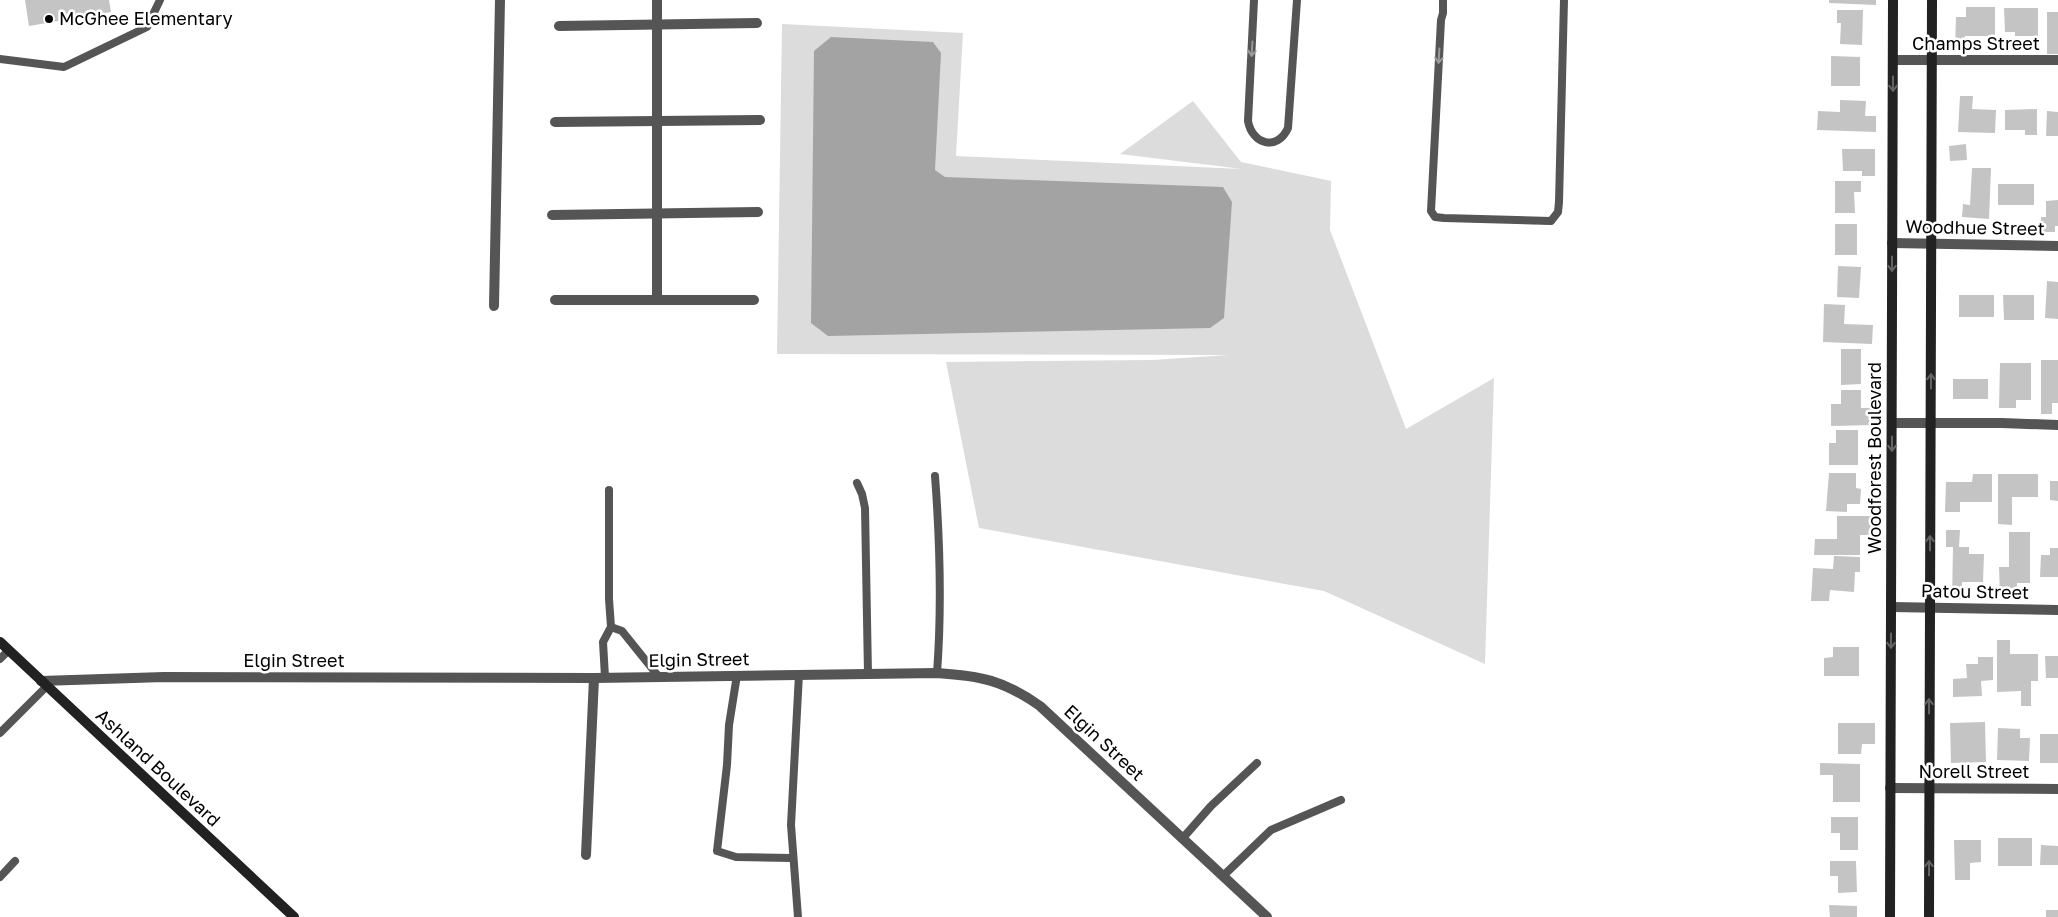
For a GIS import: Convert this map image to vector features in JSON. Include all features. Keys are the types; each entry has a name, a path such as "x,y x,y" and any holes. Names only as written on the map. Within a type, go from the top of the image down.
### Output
{"main road":[{"name":"Woodforest Boulevard","path":"1890,917 1893,0"},
{"path":"1929,917 1932,0"},
{"name":"Ashland Boulevard","path":"0,642 294,917"}],"street":[{"path":"494,306 500,0"},
{"path":"657,0 657,299"},
{"path":"559,26 757,23"},
{"name":"Champs Street","path":"1893,60 2058,60"},
{"path":"555,122 760,120"},
{"path":"552,215 758,212"},
{"name":"Woodhue Street","path":"1892,243 2058,246"},
{"path":"555,300 754,300"},
{"path":"1892,423 2058,425"},
{"name":"Patou Street","path":"1891,607 2058,610"},
{"name":"Elgin Street","path":"44,684 183,677 562,676 594,678 937,673 972,676 997,682 1019,692 1053,718 1267,917"},
{"path":"586,855 594,678"},
{"name":"Norell Street","path":"1890,788 2058,789"}],"lane":[{"path":"0,60 64,66 146,27 160,0"},
{"path":"1254,0 1248,121 1249,129 1253,136 1259,140 1269,142 1278,142 1284,136 1290,118 1296,0"},
{"path":"1444,0 1441,20 1432,211 1435,217 1551,221 1558,212 1559,202 1564,0"},
{"path":"935,476 940,540 941,613 937,673"},
{"path":"857,484 862,494 865,508 868,674"},
{"path":"605,677 604,642 611,627 609,599 609,490"},
{"path":"611,627 622,630 659,676"},
{"path":"0,659 9,650"},
{"path":"798,917 792,858 791,825 799,674"},
{"path":"737,675 717,851 736,857 792,858"},
{"path":"0,733 44,684"},
{"path":"1182,839 1211,806 1257,762"},
{"path":"1223,876 1271,830 1341,800"},
{"path":"0,877 16,861"}],"shaded area":[{"path":"782,24 963,33 956,156 1242,169 1120,154 1193,101 1241,162 1331,181 1330,230 1406,429 1494,378 1485,664 1324,591 979,528 946,362 1152,360 1229,355 777,354"},
{"path":"831,37 933,42 941,53 935,170 945,177 1223,187 1232,202 1224,318 1210,328 828,336 811,323 814,51"}],"building":[{"name":"McGhee Elementary","path":"25,0 109,0 111,12 29,26"},
{"path":"1829,0 1876,0 1876,5 1829,3"},
{"path":"1966,7 1995,7 1995,36 1965,36 1965,49 1955,48 1956,17 1966,17"},
{"path":"2004,8 2038,8 2038,36 2015,36 2015,32 2005,32"},
{"path":"1837,10 1863,10 1862,45 1840,44 1841,23 1837,23"},
{"path":"2047,12 2058,12 2058,54 2047,54"},
{"path":"1831,56 1860,57 1860,86 1831,86"},
{"path":"1960,96 1973,96 1972,109 1996,110 1995,133 1958,132"},
{"path":"1840,100 1866,101 1865,116 1876,116 1876,132 1817,130 1818,111 1840,112"},
{"path":"2037,109 2037,135 2025,135 2025,130 2005,130 2005,110"},
{"path":"2047,111 2058,112 2058,136 2046,136"},
{"path":"1966,144 1967,160 1950,161 1949,146"},
{"path":"1842,149 1875,149 1875,176 1862,176 1862,171 1843,171"},
{"path":"1972,168 1991,168 1989,219 1962,217 1963,204 1970,205"},
{"path":"1835,181 1861,181 1861,192 1854,192 1855,213 1835,213"},
{"path":"1998,184 2034,184 2034,205 1998,205"},
{"path":"2058,200 2058,226 2055,226 2055,232 2041,232 2041,217 2046,217 2046,201"},
{"path":"1835,224 1857,224 1857,255 1835,255"},
{"path":"1838,266 1861,267 1859,298 1837,297"},
{"path":"2047,281 2058,282 2058,319 2045,318"},
{"path":"1959,295 1994,295 1994,317 1959,317"},
{"path":"2003,295 2034,295 2034,320 2004,320"},
{"path":"1824,304 1845,305 1844,324 1873,325 1872,344 1823,342"},
{"path":"1841,349 1861,349 1861,384 1841,385"},
{"path":"2041,360 2058,360 2058,403 2052,403 2052,414 2041,414"},
{"path":"2000,363 2031,363 2031,400 2016,400 2016,408 1999,408"},
{"path":"1953,379 1988,379 1988,399 1953,399"},
{"path":"1841,390 1861,390 1861,408 1875,408 1875,425 1831,426 1831,404 1841,404"},
{"path":"1836,430 1858,430 1858,465 1829,465 1829,443 1836,443"},
{"path":"1829,473 1856,473 1856,488 1861,489 1860,504 1847,504 1847,512 1826,511"},
{"path":"1973,474 1992,474 1992,502 1960,502 1960,512 1945,512 1946,482 1972,482"},
{"path":"1998,474 2038,474 2038,497 2012,497 2012,525 1998,524"},
{"path":"2050,481 2058,481 2058,501 2050,500"},
{"path":"1837,516 1872,516 1872,535 1860,535 1860,555 1814,555 1815,539 1837,539"},
{"path":"1946,530 1960,530 1959,547 1969,547 1969,554 1984,554 1983,582 1962,582 1962,599 1952,599 1953,547 1946,547"},
{"path":"2009,532 2030,532 2030,583 2017,583 2017,596 2000,597 1999,567 2009,567"},
{"path":"2050,548 2058,548 2058,577 2040,577 2041,555 2050,555"},
{"path":"1834,556 1860,557 1860,572 1855,572 1854,592 1830,590 1829,601 1811,601 1813,568 1833,569"},
{"path":"1997,640 2010,640 2010,654 2038,654 2038,681 2031,681 2031,706 2021,706 2021,691 1997,692"},
{"path":"1833,647 1859,647 1859,676 1824,676 1824,658 1833,657"},
{"path":"2045,656 2058,656 2058,678 2046,678"},
{"path":"1978,657 1993,657 1993,680 1981,681 1982,696 1953,697 1953,679 1967,678 1966,664 1978,664"},
{"path":"1985,722 1986,762 1951,763 1950,723"},
{"path":"1838,723 1875,723 1875,744 1862,744 1861,754 1838,754"},
{"path":"1998,728 2020,729 2020,738 2030,738 2029,761 1997,760"},
{"path":"2040,734 2058,734 2058,763 2040,763"},
{"path":"1820,763 1860,764 1860,802 1833,802 1833,775 1820,775"},
{"path":"1831,817 1858,817 1858,850 1840,850 1840,833 1831,833"},
{"path":"1998,838 2032,838 2032,866 1998,866"},
{"path":"1954,840 1981,840 1981,862 1970,863 1970,880 1955,880"},
{"path":"2041,845 2058,846 2058,865 2040,865"},
{"path":"1830,861 1856,861 1857,892 1838,893 1838,876 1830,876"},
{"path":"1829,905 1857,906 1857,917 1830,917"},
{"path":"2046,910 2058,910 2058,917 2046,917"}],"place":[{"name":"McGhee Elementary","path":"49,19"}]}
